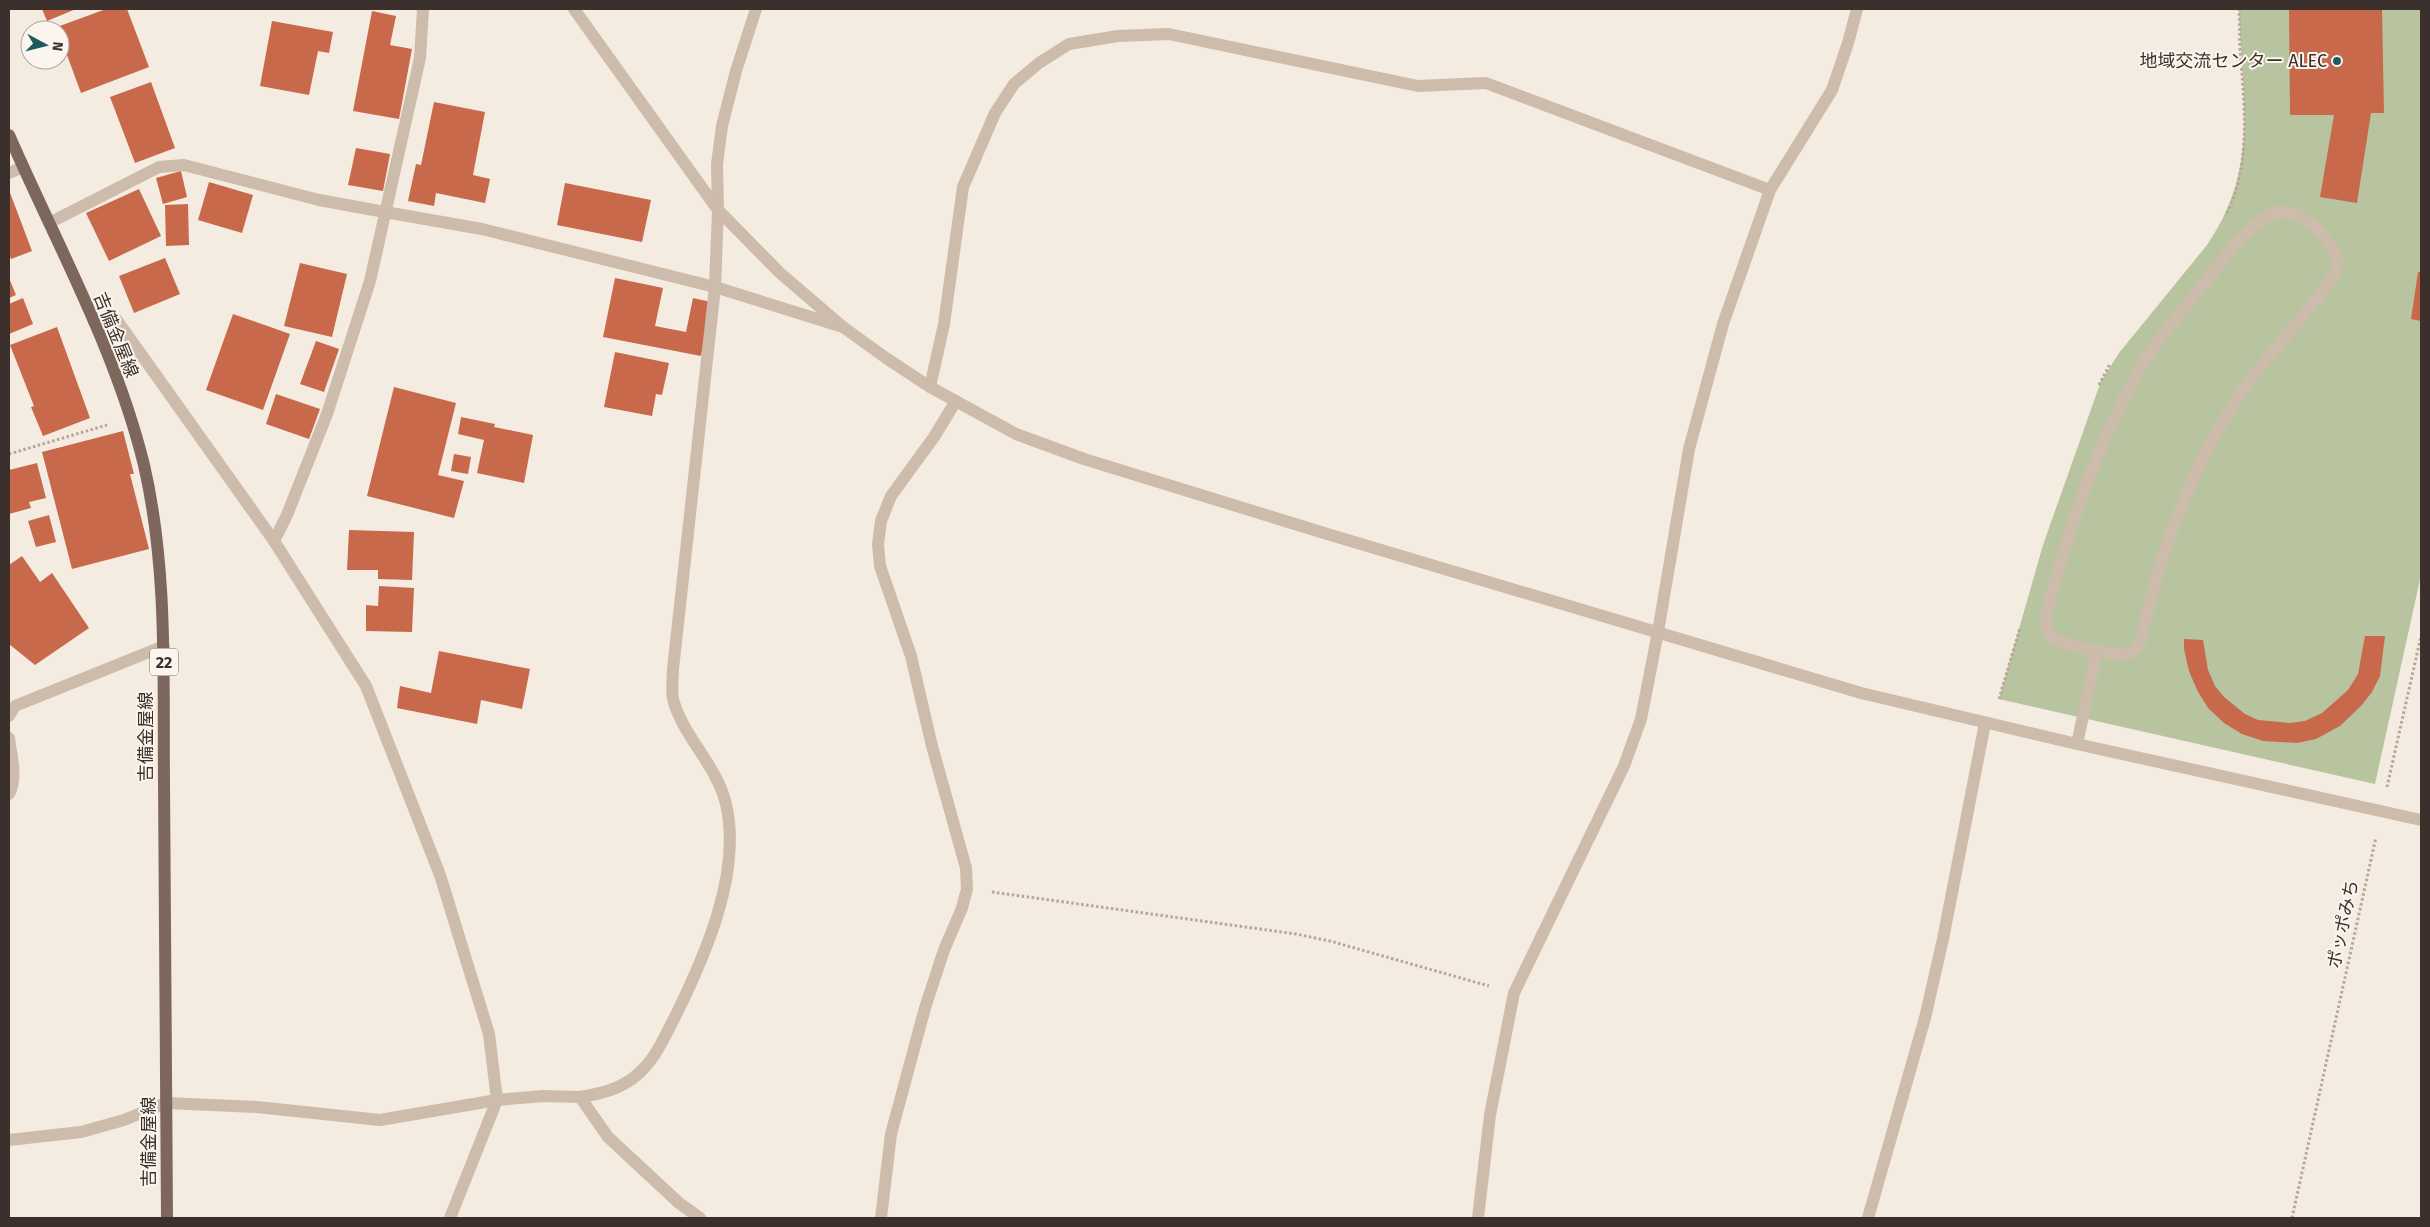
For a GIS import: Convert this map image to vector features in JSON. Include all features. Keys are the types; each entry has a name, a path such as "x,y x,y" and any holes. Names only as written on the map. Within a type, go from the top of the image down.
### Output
{"main road":[{"name":"吉備金屋線","path":"9,135 94,322 130,419 144,465 155,530 164,646 167,1218"}],"street":[{"path":"274,541 326,414 370,281 420,58 423,9"},
{"path":"574,9 718,210 780,274 843,327 930,386 1016,434 1084,459 1860,693 2077,744 2421,820"},
{"path":"9,1140 81,1132 124,1120 166,1103 257,1107 380,1120 497,1100 543,1096 580,1097 619,1088 646,1066 658,1049 684,998 715,924 728,863 729,832 726,803 716,776 680,719 673,698 676,640 715,287 718,210 717,164 722,126 736,71 756,9"},
{"path":"1478,1218 1490,1115 1514,993 1624,766 1641,719 1658,632 1689,449 1723,324 1770,190 1832,90 1857,9"},
{"path":"930,386 944,324 964,186 996,113 1014,84 1039,63 1069,44 1118,36 1169,34 1418,86 1486,83 1770,190"},
{"path":"49,223 159,167 184,165 319,200 482,229 715,287 843,327"},
{"path":"9,173 23,167"},
{"path":"2277,212 2288,212 2309,224 2333,249 2337,260 2337,269 2325,289 2244,388 2202,460 2164,556 2140,642 2130,653 2114,654 2097,650 2055,639 2047,631 2046,619 2071,528 2100,448 2140,369 2194,297 2242,239 2265,216 2277,212"},
{"path":"94,322 116,319 274,541 366,686 440,875 489,1034 497,1100 450,1218"},
{"path":"881,1218 891,1134 925,1008 944,950 962,908 967,889 966,868 935,756 911,656 880,566 878,544 881,521 891,496 934,437 956,400"},
{"path":"9,716 15,706 164,646"},
{"path":"2077,744 2097,650"},
{"path":"1868,1218 1927,1009 1943,939 1985,723"},
{"path":"9,738 13,774 12,788 9,794"},
{"path":"580,1097 608,1137 678,1202 700,1218"}],"path":[{"path":"9,454 130,419"},
{"name":"ポッポみち","path":"2292,1218 2421,636"},
{"path":"967,889 1296,934 1330,941 1514,993"}],"green space":[{"path":"2239,9 2421,9 2421,575 2375,784 1999,699 2043,545 2101,381 2119,353 2207,245 2224,216 2235,187 2241,159 2244,130"}],"building":[{"path":"42,9 76,9 49,20 47,20"},
{"path":"106,9 127,9 149,67 81,93 70,63 70,22"},
{"name":"地域交流センター ALEC","path":"2289,9 2382,9 2384,113 2371,113 2357,203 2320,197 2334,115 2290,115"},
{"path":"372,11 396,16 390,45 412,49 399,119 353,111"},
{"path":"272,21 333,32 329,53 318,51 309,95 260,86"},
{"path":"151,82 175,148 135,163 110,97"},
{"path":"434,102 485,112 473,175 490,179 485,203 436,193 434,206 408,201 416,164 421,165"},
{"path":"356,148 390,154 383,191 348,185"},
{"path":"181,171 187,197 163,204 156,178"},
{"path":"209,182 253,195 242,233 198,220"},
{"path":"565,183 651,200 642,242 557,225"},
{"path":"139,189 161,236 109,261 86,213"},
{"path":"9,190 32,251 11,259 9,254"},
{"path":"188,204 189,245 166,246 165,205"},
{"path":"165,258 180,294 134,313 119,276"},
{"path":"300,263 347,274 332,337 284,326"},
{"path":"2418,272 2421,272 2421,321 2411,319"},
{"path":"9,278 16,295 9,298"},
{"path":"615,278 663,288 655,326 686,332 693,298 711,302 701,356 603,337"},
{"path":"23,298 33,324 9,334 9,304"},
{"path":"233,314 290,334 263,410 206,390"},
{"path":"57,327 90,418 43,436 31,407 34,406 10,345"},
{"path":"316,341 339,349 324,392 300,384"},
{"path":"615,352 669,363 662,395 656,394 652,416 604,407"},
{"path":"394,387 456,403 438,475 464,481 454,518 367,496"},
{"path":"276,394 320,409 309,439 266,424"},
{"path":"461,417 495,424 494,427 533,435 524,483 477,473 484,440 458,434"},
{"path":"123,431 134,474 130,474 149,549 72,569 42,452"},
{"path":"454,454 471,457 468,474 451,471"},
{"path":"37,463 46,498 29,502 31,508 9,514 9,470"},
{"path":"49,515 56,542 36,547 28,521"},
{"path":"349,530 414,532 412,580 378,579 378,570 347,570"},
{"path":"22,556 40,582 52,573 89,628 35,665 9,644 9,565"},
{"path":"379,586 414,588 412,632 366,631 366,605 378,606"},
{"path":"2365,636 2385,636 2380,676 2372,692 2361,706 2340,726 2316,739 2297,743 2263,741 2242,734 2224,723 2208,708 2197,690 2189,671 2184,649 2184,639 2203,640 2208,670 2215,686 2224,697 2245,714 2258,720 2290,723 2305,721 2322,713 2348,690 2358,674"},
{"path":"439,651 530,669 522,709 481,700 477,724 397,708 400,686 431,693"}],"place":[{"name":"地域交流センター ALEC","path":"2337,61"}]}
